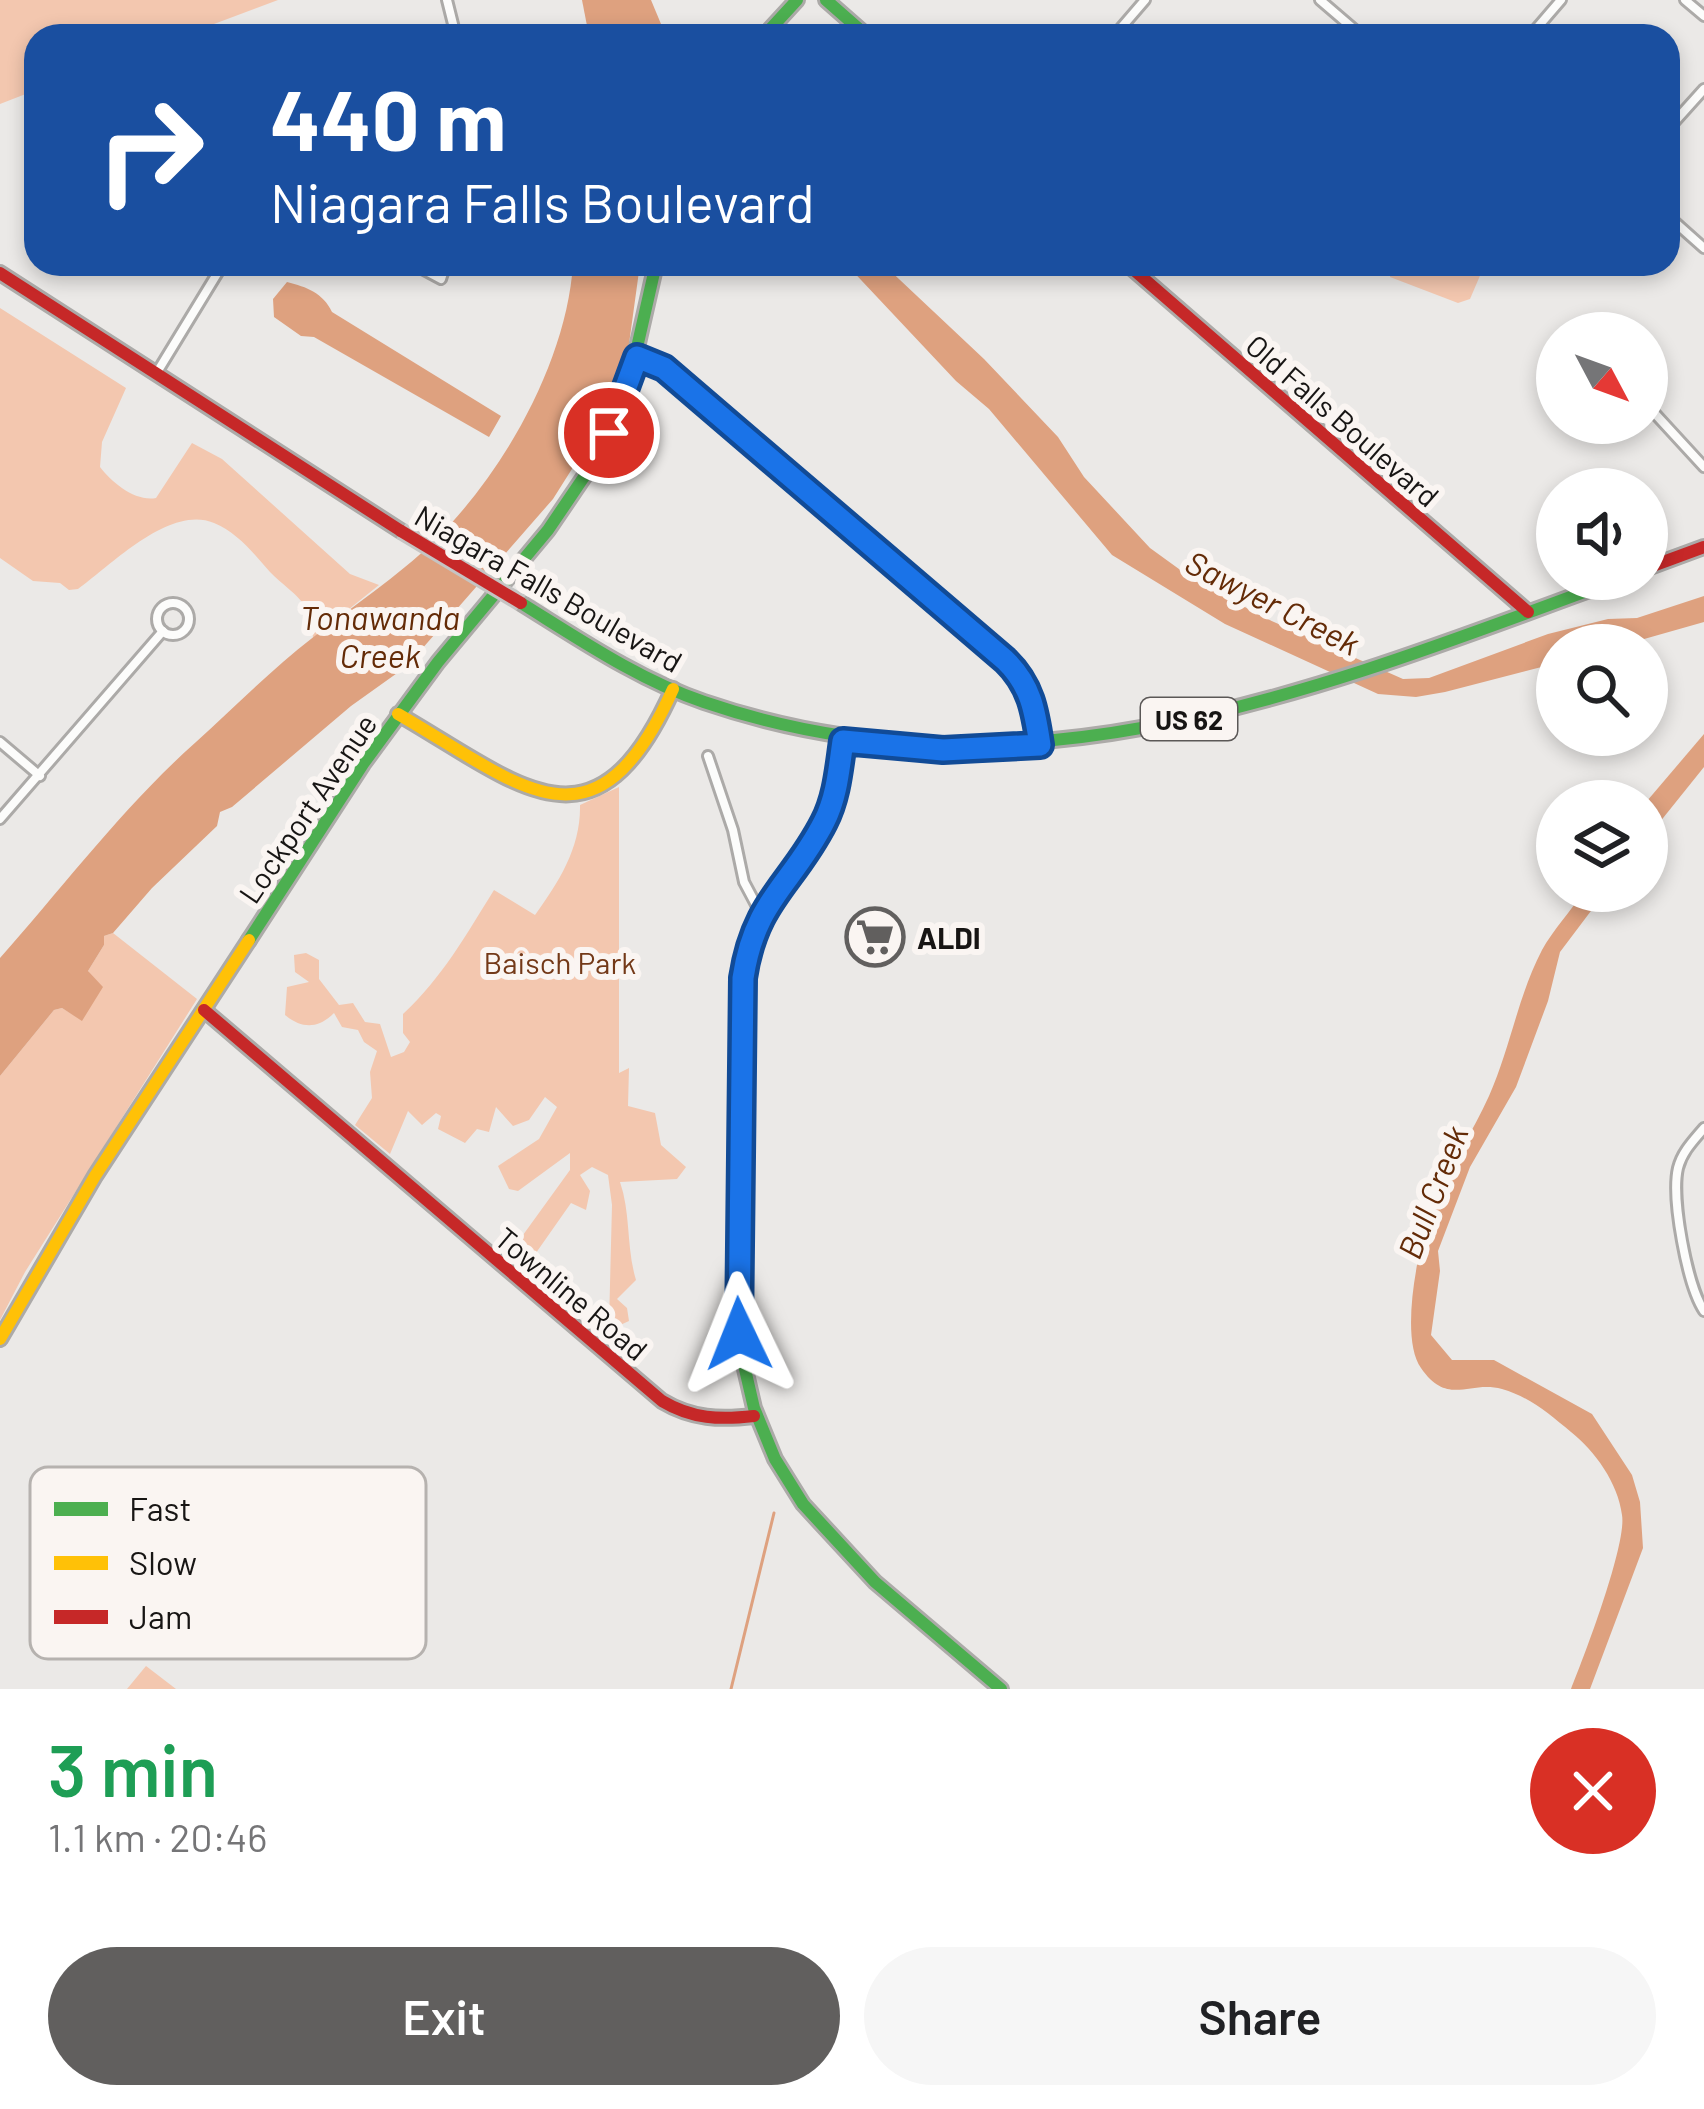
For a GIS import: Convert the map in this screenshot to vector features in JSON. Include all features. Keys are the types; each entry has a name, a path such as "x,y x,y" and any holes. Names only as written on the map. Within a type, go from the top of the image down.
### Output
{"street":[{"path":"775,24 797,0"},
{"path":"826,0 853,24"},
{"path":"1124,24 1145,0"},
{"path":"1320,0 1348,24"},
{"path":"1541,24 1562,0"},
{"path":"1685,0 1704,16"},
{"path":"1680,115 1704,88"},
{"path":"1680,227 1704,248"},
{"name":"Niagara Falls Boulevard","path":"0,273 401,531 618,662 749,717 843,741 943,750 1040,745 1182,721 1335,680 1562,600"},
{"path":"156,374 216,276"},
{"name":"Lockport Avenue","path":"0,1339 95,1177 398,714 578,487 609,433 637,357 654,276"},
{"name":"Old Falls Boulevard","path":"1140,276 1528,613"},
{"path":"637,357 664,368 1005,660 1028,690 1040,745"},
{"path":"1668,428 1704,467"},
{"path":"1668,561 1704,548"},
{"path":"172,603 182,606 189,617 186,627 177,634 163,631 158,620 161,609 172,603"},
{"path":"0,819 163,631"},
{"path":"398,714 513,782 544,793 577,794 608,783 634,764 650,742 673,688"},
{"path":"843,741 835,791 823,825 761,914 743,978 737,1264 741,1356 754,1416 789,1486 828,1539 1001,1689"},
{"path":"0,742 40,776"},
{"path":"708,756 733,830 744,882 761,914"},
{"name":"Townline Road","path":"204,1010 662,1401 705,1420 754,1416"},
{"path":"1704,1128 1684,1152 1676,1183 1692,1286 1704,1311"}],"green space":[{"path":"0,0 278,0 214,24 24,24 24,95 0,104"},
{"path":"1480,276 1470,299 1458,303 1390,277"},
{"path":"0,308 126,388 102,442 100,467 118,485 140,497 156,498 192,443 222,459 350,574 379,585 313,638 309,615 300,600 238,538 214,523 197,519 160,529 78,589 33,581 0,558"},
{"name":"Baisch Park","path":"619,787 619,1073 629,1068 628,1106 655,1113 661,1145 686,1167 677,1179 620,1182 636,1280 617,1299 627,1308 629,1321 618,1326 614,1340 609,1324 612,1205 608,1175 592,1167 580,1175 590,1191 586,1210 571,1203 531,1260 522,1261 523,1235 570,1170 570,1153 518,1191 509,1189 498,1166 539,1139 557,1107 545,1097 529,1120 513,1126 496,1107 489,1132 477,1129 465,1143 438,1129 441,1116 436,1113 422,1125 408,1111 390,1154 355,1125 372,1098 370,1072 377,1051 364,1042 358,1030 342,1027 334,1013 310,1025 285,1015 287,987 309,982 295,972 294,955 306,953 319,960 319,979 339,1005 353,1003 365,1022 380,1024 391,1057 404,1052 410,1042 403,1033 403,1014 442,971 494,890 535,915 573,850 580,805"},
{"path":"113,933 197,999 25,1272 0,1320 0,1076 54,1010 62,1008 82,1020 92,979 88,971 104,945 104,936"},
{"path":"146,1666 176,1689 127,1689"}],"water":[{"path":"582,0 651,0 661,24 587,24"},
{"name":"Tonawanda Creek","path":"571,276 638,276 619,379 594,434 553,499 407,666 220,812 217,826 113,933 104,936 104,945 88,971 103,987 82,1021 62,1008 54,1010 0,1076 0,958 170,766 283,662 405,567 466,507 518,431 539,390 567,305"},
{"path":"857,276 896,276 1058,437 1084,477 1150,548 1190,577 1265,618 1403,679 1429,678 1536,638 1536,668 1416,697 1378,694 1225,624 1112,555 989,409 956,381"},
{"path":"287,282 314,292 332,312 501,416 489,437 274,317 273,299"},
{"path":"1704,596 1704,622 1668,632 1668,624 1588,624 1637,618"},
{"path":"1704,734 1704,767 1668,812 1665,780"},
{"path":"1568,912 1590,912 1560,952 1548,1001 1516,1087 1470,1167 1438,1251 1440,1271 1431,1335 1452,1360 1494,1360 1592,1414 1632,1475 1640,1502 1643,1548 1590,1689 1571,1689 1618,1550 1622,1515 1616,1491 1589,1448 1530,1401 1502,1389 1450,1389 1431,1380 1414,1353 1411,1333 1418,1261 1435,1201 1489,1096 1527,986 1551,935"}],"waterway":[{"path":"731,1689 774,1513"}],"traffic: fast":[{"path":"775,24 797,0"},
{"path":"826,0 853,24"},
{"path":"249,940 363,764 438,662 548,530 590,468 628,387 653,276"},
{"path":"521,603 633,670 704,702 823,733 940,744 1055,740 1169,723 1283,695 1395,660 1561,600"},
{"path":"843,741 828,814 761,914 746,960 739,1065 741,1352 754,1408 775,1459 803,1504 875,1582 1001,1689"}],"traffic: slow":[{"path":"398,714 518,783 552,793 584,792 614,776 644,743 673,689"},
{"path":"0,1339 95,1176 249,940"}],"traffic: jam":[{"path":"0,273 401,531"},
{"path":"1141,276 1528,612"},
{"path":"401,531 521,603"},
{"path":"1668,560 1704,547"},
{"path":"204,1010 662,1401 706,1417 754,1416"}],"place":[{"name":"ALDI","path":"875,937"}],"route":[{"path":"609,433 637,357 664,368 1005,660 1025,683 1035,710 1040,745 943,750 843,741 828,814 761,914 743,978 739,1334"}],"water label":[{"name":"Sawyer Creek","path":"1273,602"},
{"name":"Bull Creek","path":"1432,1192"}]}
